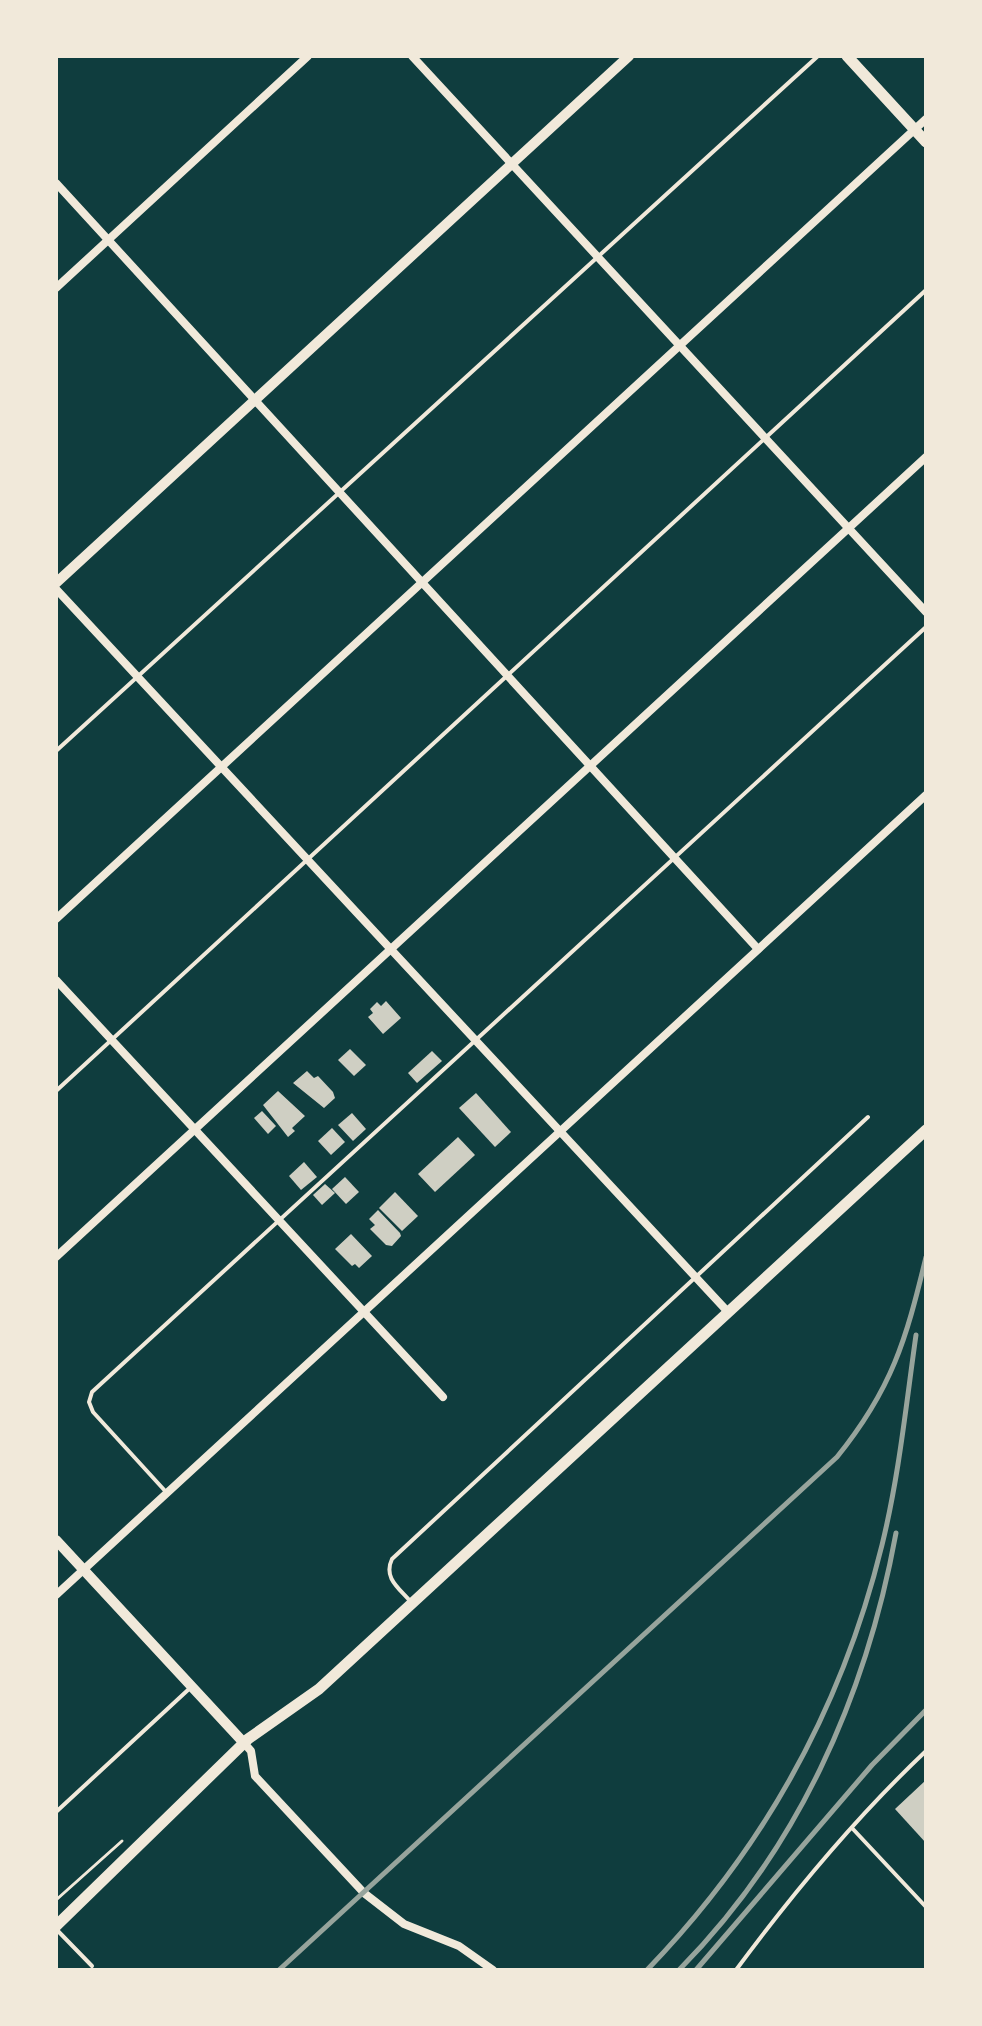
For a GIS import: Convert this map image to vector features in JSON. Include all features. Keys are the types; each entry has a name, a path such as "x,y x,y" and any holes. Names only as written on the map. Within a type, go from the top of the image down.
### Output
{"main road":[{"path":"847,56 926,142"},
{"path":"56,1927 244,1743 319,1689 926,1130"}],"street":[{"path":"56,288 308,56"},
{"path":"412,56 926,612"},
{"path":"56,583 629,56"},
{"path":"56,919 926,119"},
{"path":"56,183 758,949"},
{"path":"56,1257 926,457"},
{"path":"56,589 728,1312"},
{"path":"56,1595 926,795"},
{"path":"56,980 443,1397"},
{"path":"56,1540 251,1751 255,1776 364,1893 404,1924 459,1946 493,1970"}],"lane":[{"path":"56,751 818,56"},
{"path":"56,1091 306,857 926,290"},
{"path":"167,1493 93,1412 89,1402 92,1392 926,627"},
{"path":"412,1604 390,1578 388,1568 392,1559 868,1117"},
{"path":"56,1812 191,1687"},
{"path":"736,1970 852,1828 926,1751"},
{"path":"852,1828 926,1907"},
{"path":"56,1927 92,1966"}],"building":[{"path":"386,1001 401,1018 383,1034 368,1017 373,1013 370,1009 377,1002 381,1006"},
{"path":"350,1049 366,1065 354,1076 338,1060"},
{"path":"432,1051 442,1061 417,1083 408,1073"},
{"path":"307,1071 314,1078 318,1076 333,1092 335,1098 324,1108 293,1083"},
{"path":"278,1091 305,1116 292,1128 295,1131 288,1137 263,1105"},
{"path":"476,1093 511,1132 495,1147 459,1108"},
{"path":"262,1111 276,1126 268,1134 254,1118"},
{"path":"352,1113 366,1129 353,1141 338,1125"},
{"path":"332,1128 345,1142 331,1155 318,1141"},
{"path":"458,1137 475,1155 435,1192 418,1174"},
{"path":"304,1162 317,1177 301,1190 289,1176"},
{"path":"345,1177 359,1192 346,1204 332,1189"},
{"path":"325,1184 335,1193 322,1205 313,1195"},
{"path":"395,1192 418,1216 402,1231 379,1208"},
{"path":"378,1210 400,1233 401,1236 392,1246 386,1245 370,1229 375,1225 369,1219"},
{"path":"351,1234 372,1256 359,1268 355,1264 352,1266 335,1249"},
{"path":"926,1780 926,1843 895,1809"}],"railway":[{"path":"279,1970 837,1457 871,1409 895,1363 926,1257"},
{"path":"647,1970 689,1924 762,1826 793,1774 845,1663 865,1605 888,1519 916,1335"},
{"path":"679,1970 721,1924 758,1875 792,1823 820,1768 866,1654 896,1533"},
{"path":"696,1970 872,1765 926,1710"}]}
